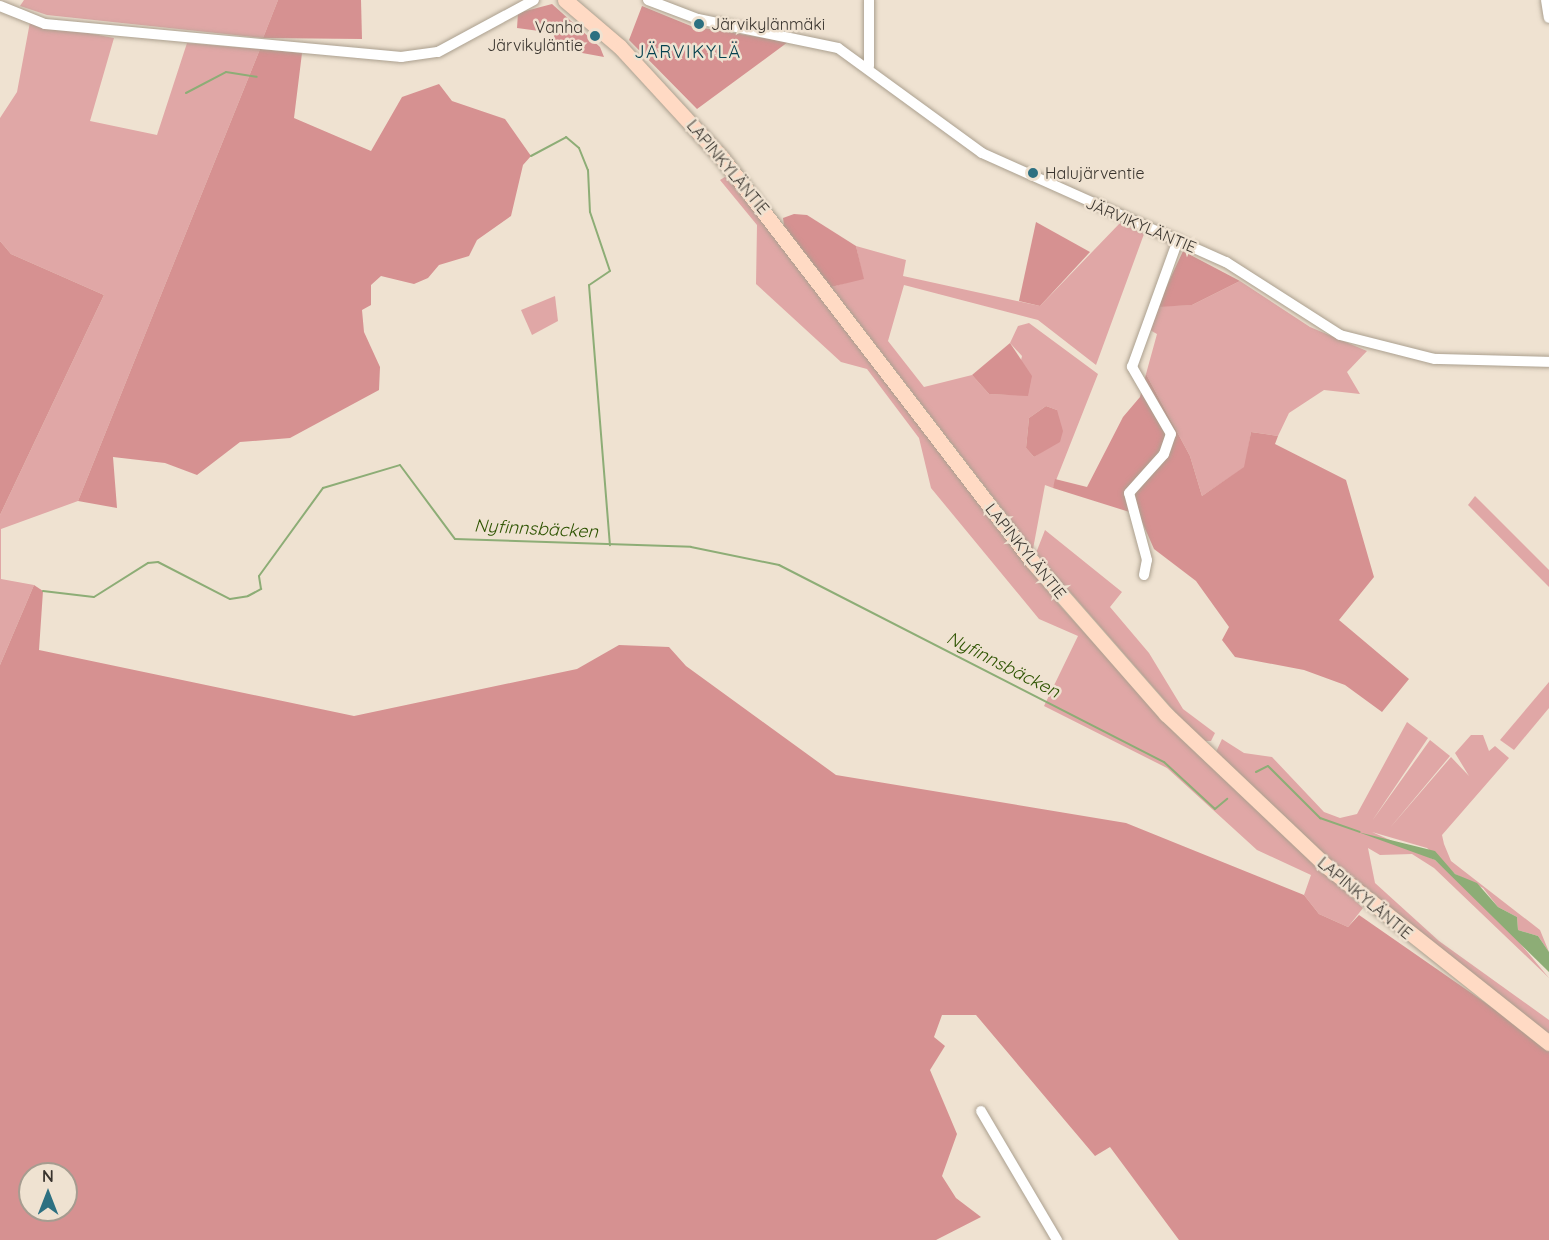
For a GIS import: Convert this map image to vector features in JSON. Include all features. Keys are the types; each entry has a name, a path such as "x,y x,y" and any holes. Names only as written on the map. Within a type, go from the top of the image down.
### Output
{"main road":[{"name":"LAPINKYLÄNTIE","path":"565,0 620,47 722,158 1031,560 1188,737 1388,919 1549,1043"}],"street":[{"path":"0,6 56,26 401,57 438,52 534,0"},
{"name":"JÄRVIKYLÄNTIE","path":"648,0 698,19 814,39 869,66 982,153 1226,262 1311,320 1367,344 1452,361 1549,362"},
{"path":"869,0 869,66"},
{"path":"1546,0 1549,18"},
{"path":"1144,575 1147,560 1129,493 1164,454 1171,434 1132,367 1178,240"},
{"path":"981,1111 1057,1240"}],"shaded area":[{"path":"24,0 278,0 263,38 47,15 20,6"},
{"path":"278,0 361,0 362,39 263,38"},
{"path":"552,4 600,47 604,57 555,48 554,33 517,28 518,13"},
{"path":"642,6 691,26 788,42 697,109 629,40"},
{"path":"30,22 114,38 90,121 157,135 187,43 260,49 78,501 1,529 1,579 34,585 0,665 0,515 104,295 11,254 0,241 0,118 17,92"},
{"path":"260,49 302,53 294,118 371,151 402,97 439,84 452,101 505,119 531,156 523,165 511,216 477,240 469,256 439,265 428,278 414,284 381,276 371,285 371,305 362,310 364,332 380,367 379,390 290,438 240,442 197,475 165,463 113,457 117,508 78,501"},
{"path":"728,175 1054,599 1179,737 1363,908 1348,927 1319,914 1304,895 1311,875 1257,850 1167,768 1044,706 1078,636 1039,619 931,488 919,438 867,369 841,362 756,284 757,225 720,180"},
{"path":"794,214 807,215 856,246 864,279 831,287 784,226 783,218"},
{"path":"1036,222 1090,252 1040,306 1019,301"},
{"path":"1120,223 1144,234 1096,365 1038,320 904,285 888,341 924,387 972,375 989,394 1013,395 1022,356 1010,343 1018,326 1029,323 1098,374 1053,488 1045,485 1033,549 831,287 863,278 856,246 906,260 903,276 1040,306","holes":["1046,406 1057,410 1046,449 1034,457 1026,448 1029,418"]},
{"path":"0,241 11,254 104,295 0,515"},
{"path":"1183,251 1240,281 1192,305 1157,307"},
{"path":"1240,281 1310,327 1367,351 1347,372 1360,394 1324,390 1289,413 1278,436 1251,432 1245,467 1202,496 1190,456 1146,374 1157,334 1148,329 1157,306 1192,305"},
{"path":"555,296 558,321 532,335 521,310"},
{"path":"1010,343 1032,376 1028,396 989,394 972,375"},
{"path":"1146,374 1190,456 1202,496 1244,467 1251,432 1278,436 1275,444 1346,480 1374,577 1339,620 1409,679 1382,712 1345,685 1304,670 1235,657 1222,640 1229,627 1196,581 1154,549 1139,515 1053,488 1055,479 1087,487 1123,417 1140,397"},
{"path":"1046,406 1057,410 1063,431 1060,442 1034,457 1026,448 1029,418"},
{"path":"1475,496 1549,570 1549,587 1468,505"},
{"path":"1045,530 1122,592 1110,607 1149,653 1183,709 1215,733 1211,741 1203,741 1181,719 1036,553"},
{"path":"34,585 43,591 39,650 354,716 577,669 619,645 669,647 686,666 836,775 1126,823 1304,895 1319,914 1348,927 1359,915 1549,1047 1549,1240 1179,1240 1110,1147 1095,1156 976,1015 942,1015 934,1037 945,1046 930,1070 957,1134 942,1176 956,1198 981,1217 936,1240 0,1240 0,665"},
{"path":"1549,682 1549,708 1514,750 1500,740"},
{"path":"1407,722 1428,738 1372,821 1430,740 1450,756 1389,829 1451,757 1469,776 1455,753 1471,735 1483,735 1489,751 1495,746 1509,758 1442,835 1444,844 1451,861 1540,930 1549,952 1538,936 1518,930 1517,917 1498,907 1483,888 1455,874 1427,848 1372,832 1435,860 1504,924 1549,978 1434,868 1412,854 1380,855 1368,848 1375,883 1439,941 1549,1020 1549,1034 1326,858 1216,752 1222,739 1244,753 1272,757 1324,812 1340,818 1357,814"},
{"path":"1358,832 1435,851 1455,874 1477,883 1498,907 1517,917 1518,930 1538,936 1549,952 1549,972 1435,860"}],"waterway":[{"path":"186,93 226,72 257,77"},
{"name":"Nyfinnsbäcken","path":"531,156 566,137 579,148 588,170 590,212 610,271 589,285 610,545"},
{"name":"Nyfinnsbäcken","path":"43,591 94,597 148,563 158,562 230,599 248,596 261,589 259,576 323,488 400,465 455,539 691,547 779,565 1164,762 1215,809 1227,799"},
{"name":"Nyfinnsbäcken","path":"1256,772 1268,766 1320,818 1360,832"}],"place":[{"name":"Järvikylänmäki","path":"699,24"},
{"name":"Vanha Järvikyläntie","path":"595,36"},
{"name":"Halujärventie","path":"1033,173"}],"district":[{"name":"JÄRVIKYLÄ","path":"688,52"}]}
